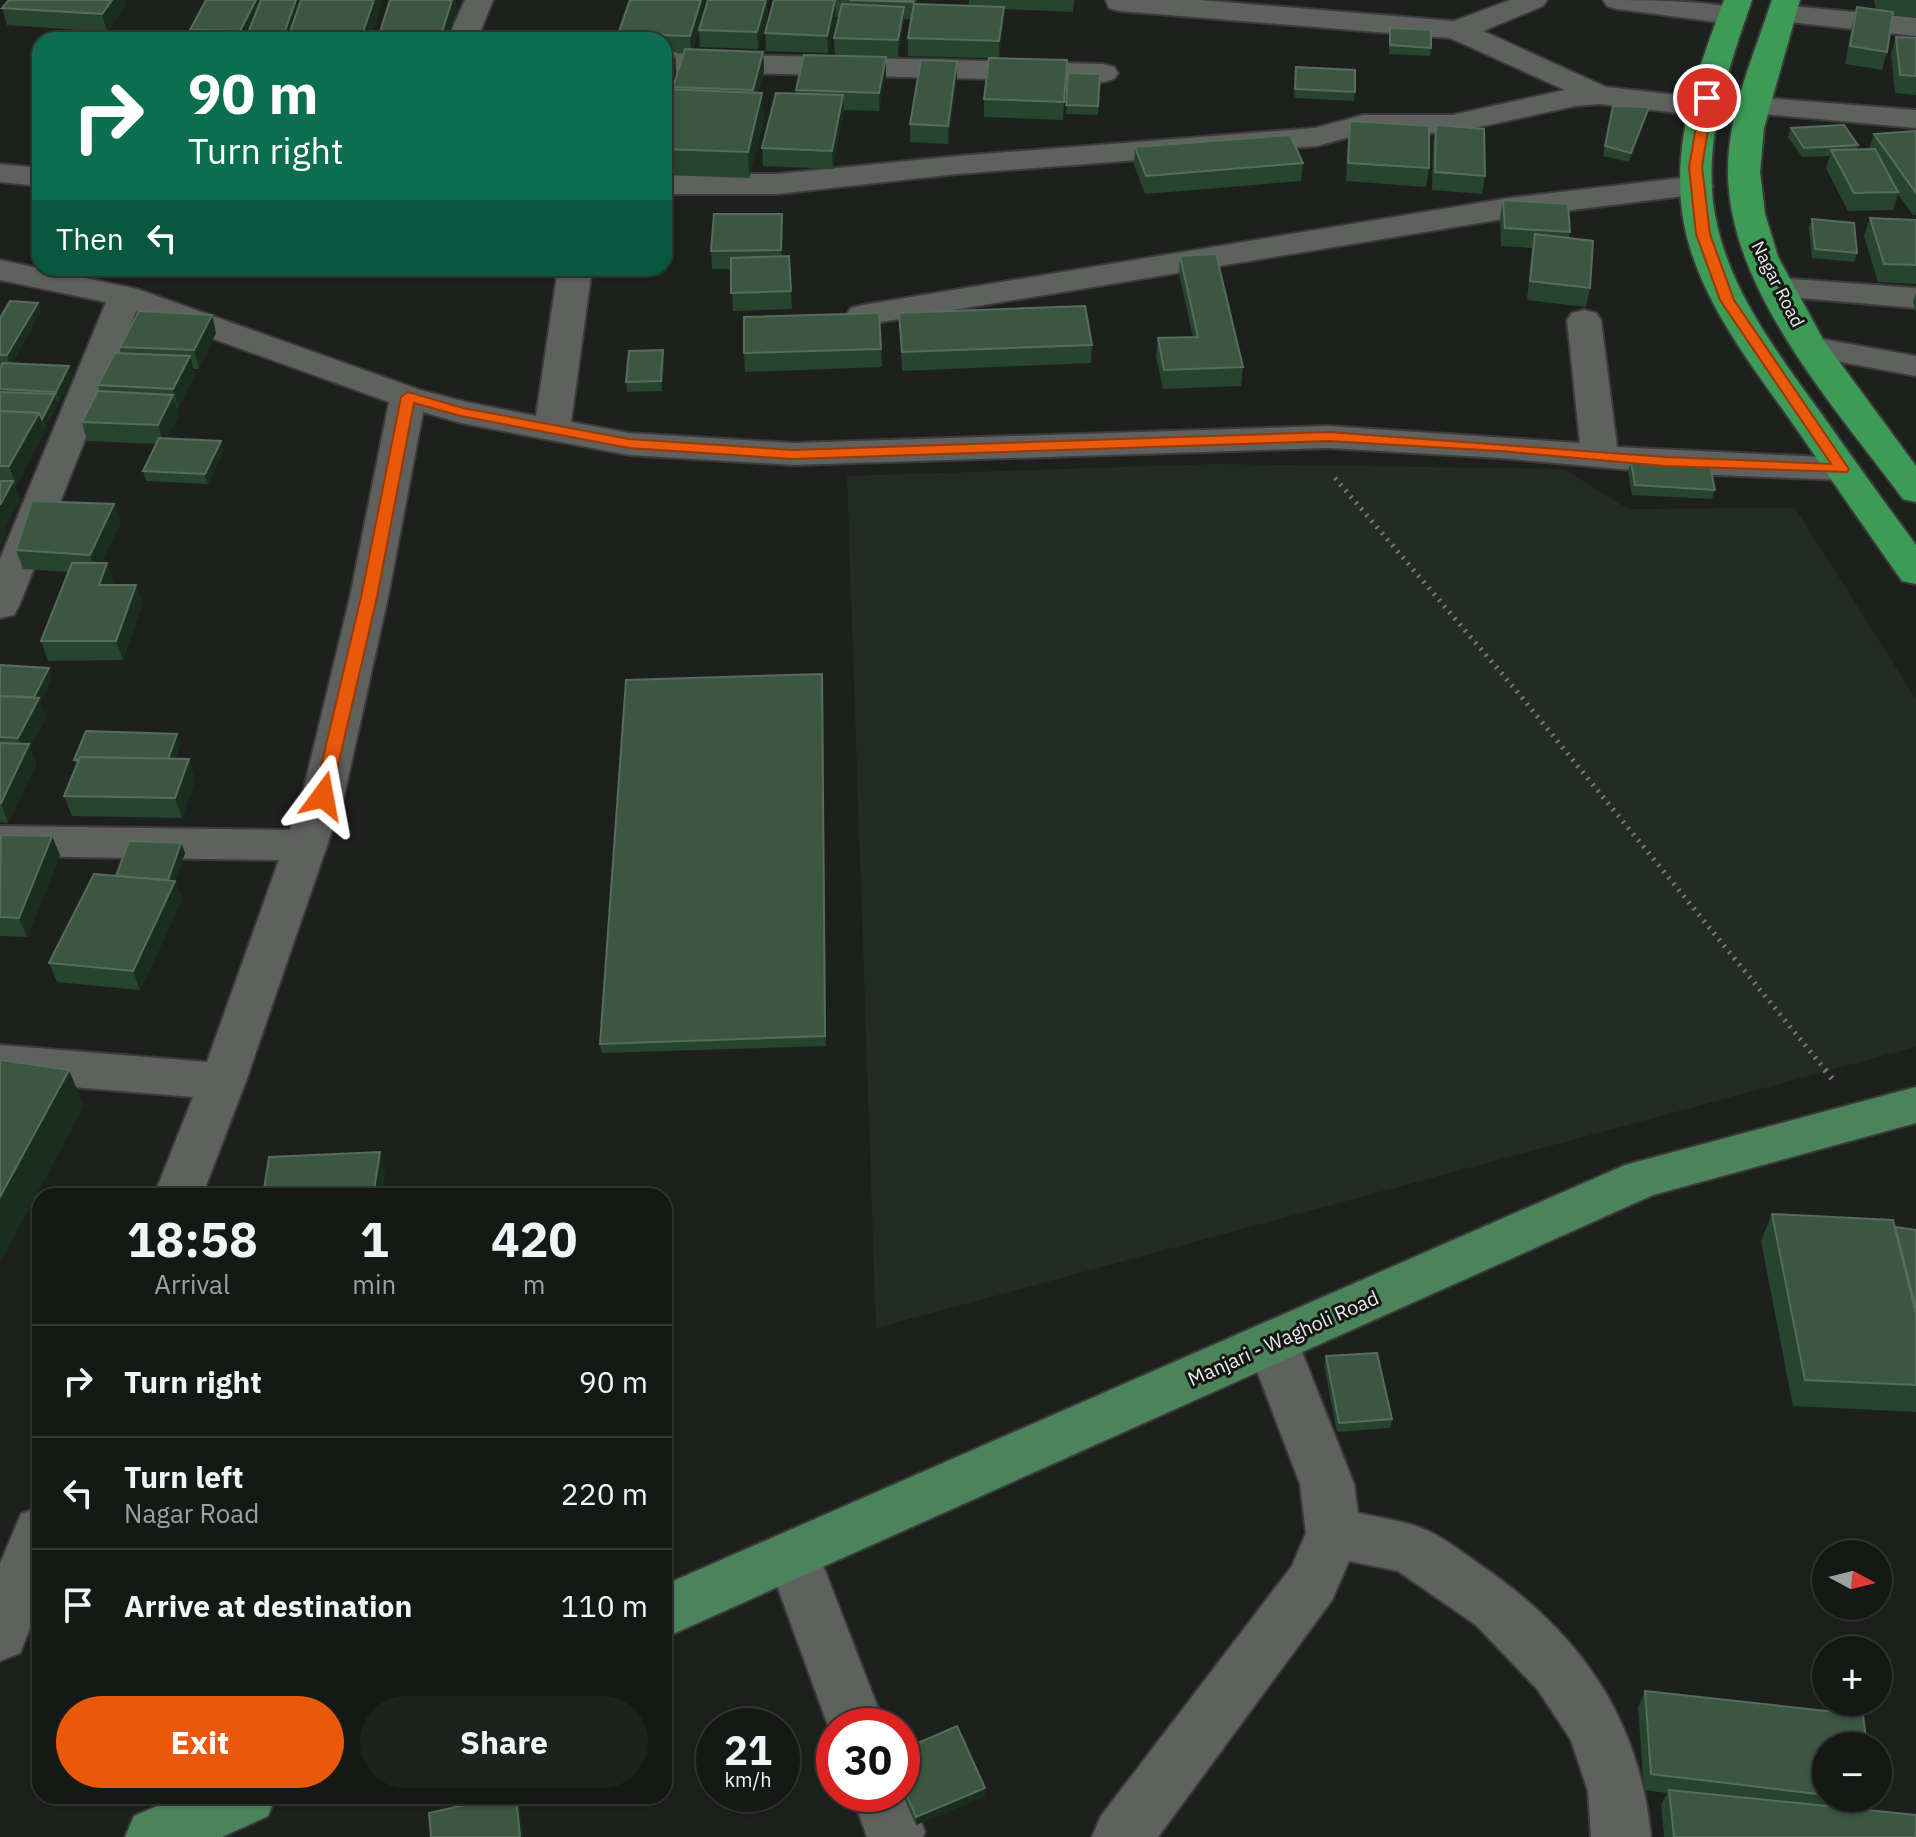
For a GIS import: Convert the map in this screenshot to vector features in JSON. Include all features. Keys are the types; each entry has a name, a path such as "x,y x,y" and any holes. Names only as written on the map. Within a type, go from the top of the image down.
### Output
{"highway":[{"name":"Nagar Road","path":"1783,7 1754,106 1744,172 1753,236 1777,288 1811,347 1916,491"},
{"path":"1735,8 1705,107 1695,167 1703,234 1727,300 1916,572"}],"main road":[{"name":"Manjari - Wagholi Road","path":"672,1608 1642,1179 1916,1105"},
{"path":"155,1837 229,1804"}],"street":[{"path":"465,32 479,0"},
{"path":"1455,30 1492,19 1533,0"},
{"path":"1617,0 1735,8"},
{"path":"1119,2 1455,30 1523,58 1599,95"},
{"path":"1783,7 1916,27"},
{"path":"672,63 916,83 1103,73"},
{"path":"672,184 777,184 908,155 1317,137 1363,124 1452,124 1575,97 1599,95 1705,107"},
{"path":"1754,106 1916,119"},
{"path":"0,173 32,176"},
{"path":"863,315 1509,208 1697,186"},
{"path":"0,270 125,296 408,397 461,412 629,444 793,454 1301,437 1842,469"},
{"path":"552,429 574,276"},
{"path":"1777,288 1916,298"},
{"path":"0,606 125,296"},
{"path":"1584,320 1600,456"},
{"path":"1811,347 1916,366"},
{"path":"181,1188 223,1081 323,796 369,597 408,397"},
{"path":"0,841 306,845"},
{"path":"0,1063 223,1081"},
{"path":"1139,1828 1313,1582 1333,1533 1327,1484 1272,1342"},
{"path":"1333,1533 1411,1549 1496,1607 1548,1661 1596,1727 1617,1791 1621,1837"},
{"path":"0,1635 32,1552"},
{"path":"793,1555 849,1708"}],"path":[{"path":"1301,437 1515,689 1865,1119"}],"shaded area":[{"path":"1215,464 1564,469 1628,509 1795,508 1916,699 1916,1047 876,1328 847,476"}],"building":[{"path":"9,0 112,0 102,14 2,8"},
{"path":"206,0 256,0 240,31 190,30"},
{"path":"261,0 296,0 284,32 248,32"},
{"path":"301,0 374,0 363,32 290,32"},
{"path":"390,0 452,0 442,32 380,32"},
{"path":"630,0 701,0 690,36 672,36 672,32 619,32"},
{"path":"708,0 766,0 757,32 699,30"},
{"path":"774,0 835,0 827,36 765,33"},
{"path":"849,0 914,0 913,2"},
{"path":"842,4 904,7 898,40 834,38"},
{"path":"914,4 1004,7 999,41 908,38"},
{"path":"1857,7 1893,12 1887,52 1850,46"},
{"path":"1390,28 1431,30 1431,48 1390,45"},
{"path":"1896,37 1916,38 1916,76 1900,75"},
{"path":"685,49 763,52 753,90 673,87"},
{"path":"804,55 886,57 879,93 796,90"},
{"path":"989,58 1067,60 1064,102 984,99"},
{"path":"921,60 957,61 948,126 910,124"},
{"path":"1296,67 1355,70 1355,92 1295,89"},
{"path":"1068,73 1100,74 1098,106 1066,105"},
{"path":"672,89 762,93 748,152 672,149"},
{"path":"776,93 843,95 832,151 762,148"},
{"path":"1613,106 1649,107 1631,153 1605,146"},
{"path":"1350,121 1429,126 1429,168 1348,163"},
{"path":"1436,125 1484,129 1485,176 1435,172"},
{"path":"1844,125 1858,145 1804,148 1791,128"},
{"path":"1916,131 1916,193 1874,134"},
{"path":"1290,135 1303,163 1146,176 1135,147"},
{"path":"1875,149 1898,192 1854,193 1831,150"},
{"path":"1503,200 1568,204 1570,232 1505,228"},
{"path":"714,214 782,214 781,250 711,251"},
{"path":"1870,218 1916,220 1916,265 1884,264"},
{"path":"1812,219 1854,223 1857,253 1815,249"},
{"path":"1535,234 1593,241 1590,288 1530,281"},
{"path":"1216,254 1243,367 1164,370 1158,338 1198,337 1180,256"},
{"path":"789,256 791,291 731,293 731,258"},
{"path":"10,301 38,303 7,355 0,355 0,318"},
{"path":"1085,306 1092,345 902,352 899,313"},
{"path":"139,311 212,315 194,350 120,347"},
{"path":"879,313 881,349 744,353 744,317"},
{"path":"663,350 661,381 626,382 629,351"},
{"path":"115,353 190,356 173,389 98,385"},
{"path":"3,363 69,366 56,392 0,389 0,368"},
{"path":"98,391 173,395 158,425 82,422"},
{"path":"0,392 55,394 42,419 39,413 0,411"},
{"path":"0,411 39,413 9,466 0,466"},
{"path":"159,438 221,441 205,474 143,471"},
{"path":"1631,462 1710,466 1715,490 1635,485"},
{"path":"0,481 13,481 0,505"},
{"path":"32,501 114,504 90,555 16,550"},
{"path":"72,563 107,563 99,585 136,585 116,641 41,641"},
{"path":"0,665 49,668 34,697 0,696"},
{"path":"822,674 825,1036 600,1044 626,680"},
{"path":"0,696 39,698 18,738 0,737"},
{"path":"86,731 177,734 168,759 80,757 74,760"},
{"path":"0,743 29,744 1,803 0,803"},
{"path":"80,757 189,759 175,798 64,796"},
{"path":"1,835 52,836 19,918 0,917"},
{"path":"129,841 181,843 168,880 116,876"},
{"path":"94,874 175,881 133,971 49,963"},
{"path":"0,1060 69,1070 0,1197"},
{"path":"380,1152 374,1188 264,1188 269,1157"},
{"path":"1772,1214 1893,1220 1916,1314 1916,1385 1805,1380"},
{"path":"1895,1227 1916,1230 1916,1308"},
{"path":"1377,1353 1392,1419 1339,1423 1326,1356"},
{"path":"1645,1691 1812,1709 1812,1716 1863,1716 1865,1732 1812,1732 1812,1793 1651,1774"},
{"path":"957,1726 985,1788 916,1817 914,1812 920,1812 920,1742"},
{"path":"1669,1790 1812,1804 1812,1812 1916,1815 1916,1837 1674,1837"},
{"path":"469,1804 517,1804 520,1837 431,1837 429,1813"}],"route":[{"path":"323,796 369,597 408,397 461,412 629,444 793,454 1329,437 1500,447 1665,462 1842,469 1727,300 1703,234 1695,167 1707,98"}]}
